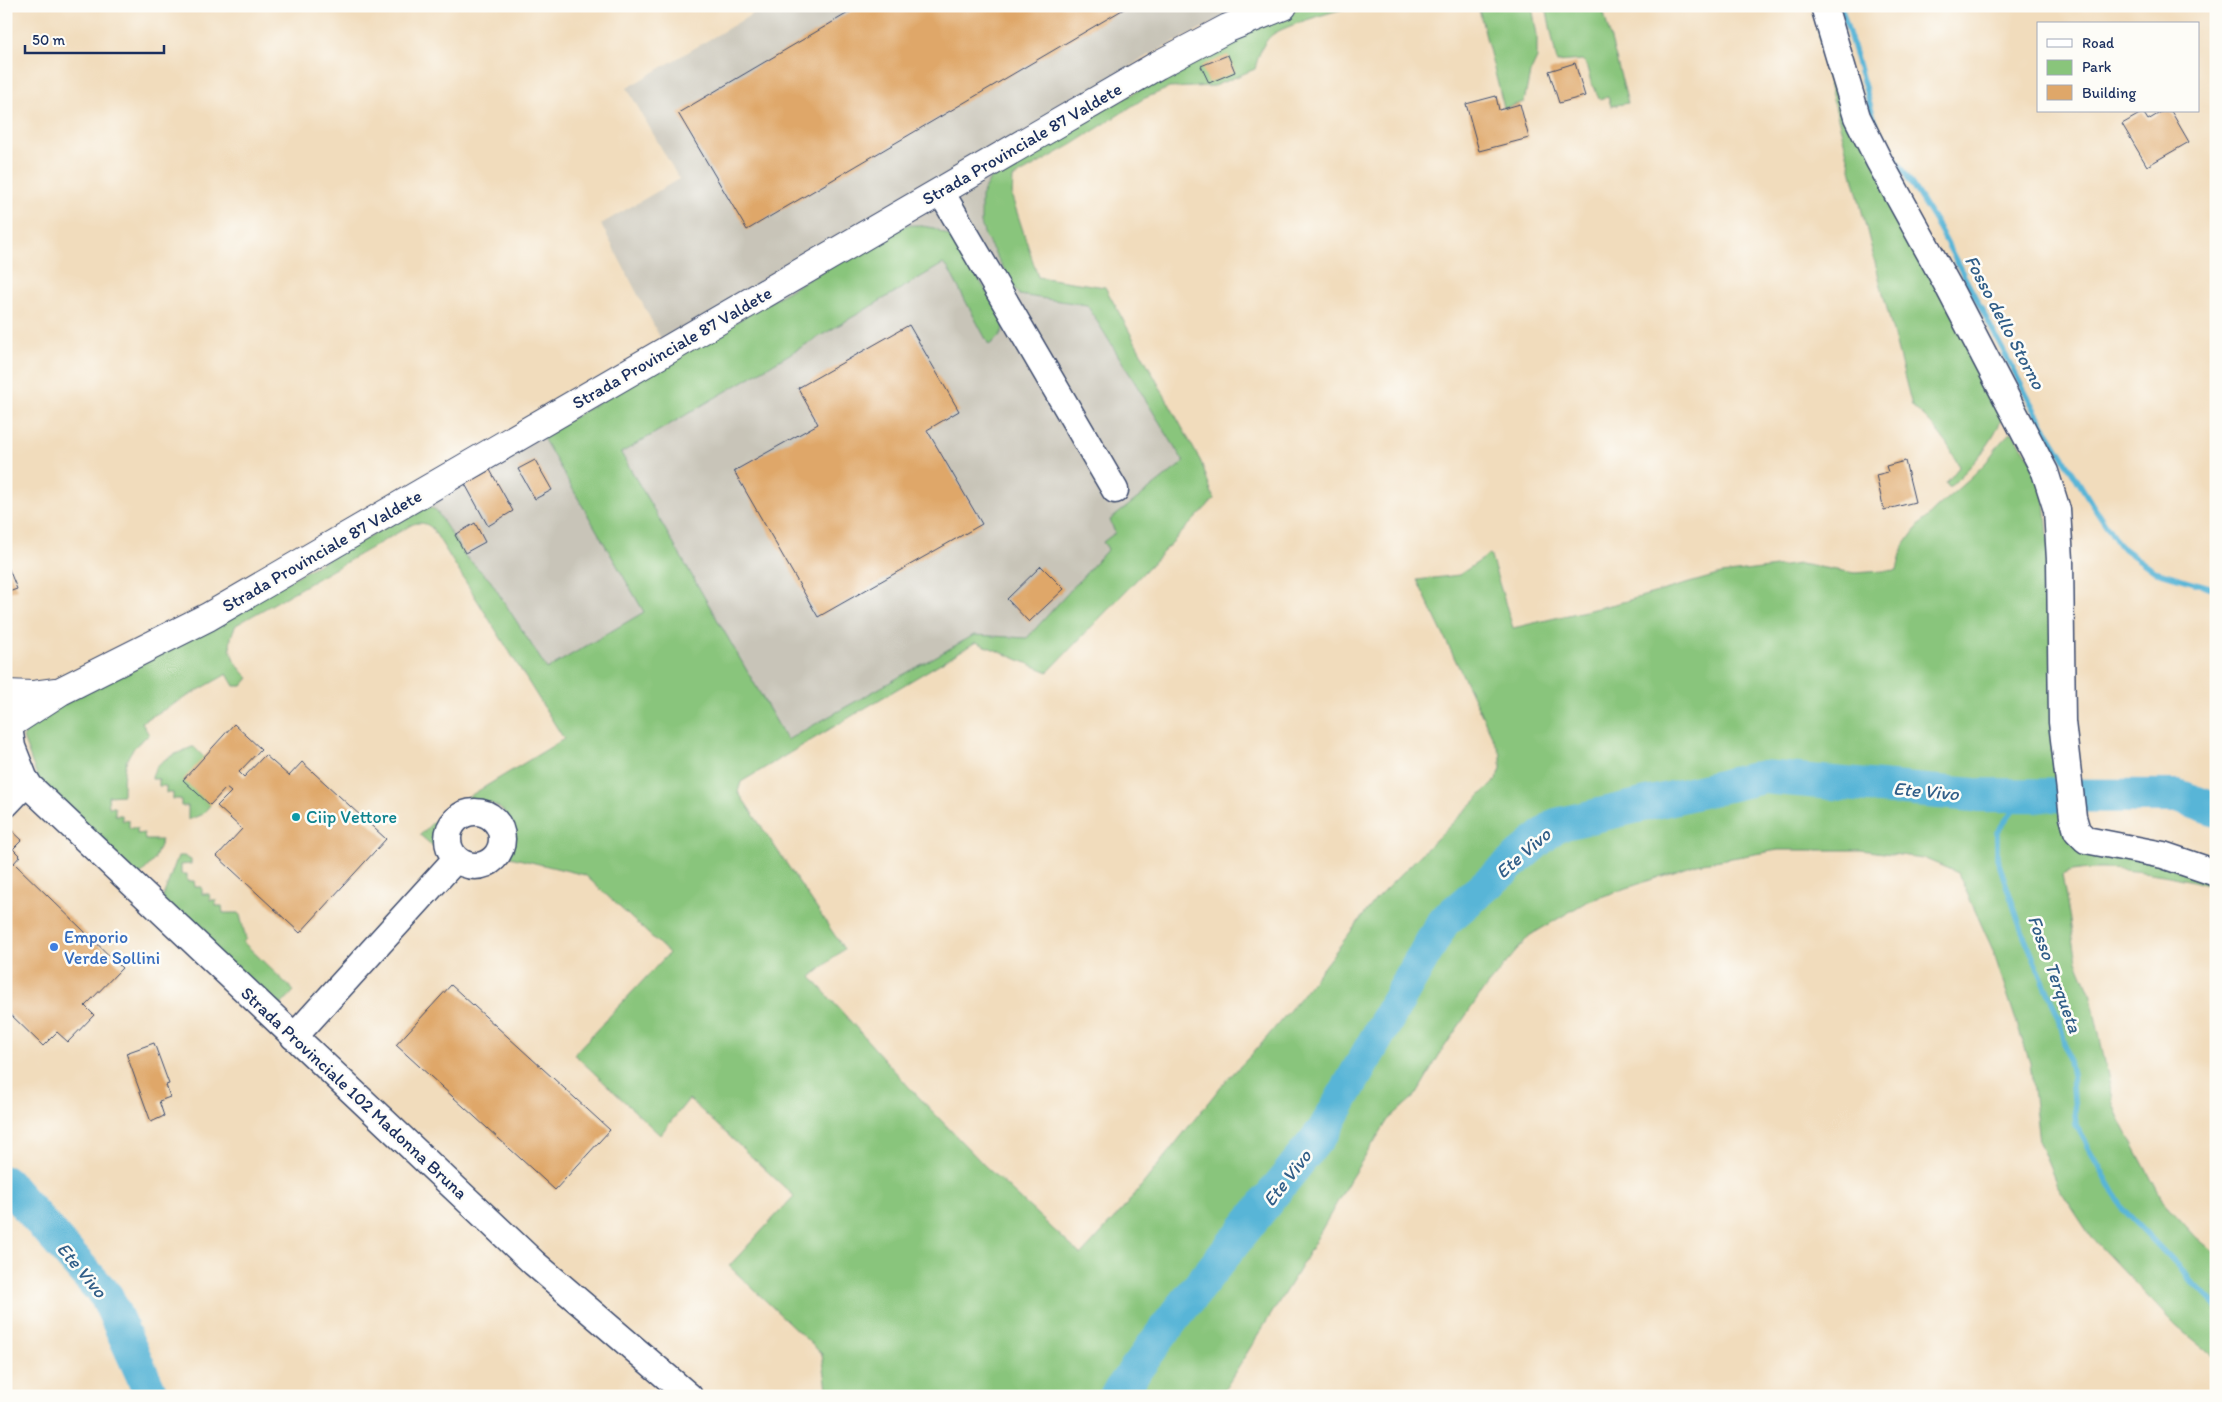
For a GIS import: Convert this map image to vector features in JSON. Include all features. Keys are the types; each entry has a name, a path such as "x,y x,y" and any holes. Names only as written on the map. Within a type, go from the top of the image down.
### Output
{"main road":[{"name":"Strada Provinciale 87 Valdete","path":"8,721 61,691 208,617 1158,65 1228,28 1283,6"},
{"name":"Strada Provinciale 87 Valdete","path":"6,694 32,695 61,691"}],"street":[{"path":"1824,6 1857,117 2045,472 2058,510 2062,722 2073,817 2077,831 2086,840 2163,855 2216,873"},
{"path":"940,192 1115,490"},
{"name":"Strada Provinciale 102 Madonna Bruna","path":"8,721 16,761 27,782"},
{"name":"Strada Provinciale 102 Madonna Bruna","path":"6,764 534,1263 689,1396"},
{"path":"6,804 27,782"},
{"path":"294,1037 456,859"}],"shaded area":[{"path":"766,6 1245,6 1138,61 1031,150 980,210 985,236 1019,295 1087,305 1184,462 1110,520 1116,534 1108,549 1027,639 974,635 734,770 644,612 547,669 490,580 465,556 436,510 410,492 663,343 601,224 679,179 627,88"}],"green space":[{"path":"1306,6 1357,6 1313,18 1278,31 1263,46 1255,69 1214,86 1169,88 1143,99 1073,144 1013,178 1012,197 1038,277 1105,287 1201,462 1214,499 1048,672 976,642 741,782 738,792 844,949 811,977 908,1086 985,1166 1081,1255 1123,1209 1222,1085 1257,1049 1294,1005 1376,899 1497,779 1501,769 1501,755 1417,580 1459,575 1490,554 1513,628 1619,603 1721,574 1800,564 1855,573 1897,570 1905,544 1913,532 1933,511 1977,472 2001,442 2012,432 2043,477 2073,830 2166,866 2216,882 2216,889 2185,879 2114,869 2074,871 2062,875 2077,961 2090,992 2114,1104 2124,1128 2163,1201 2196,1237 2216,1254 2216,1359 2176,1326 2091,1237 2057,1185 2039,1142 2030,1063 1992,948 1958,873 1923,858 1861,850 1778,850 1697,864 1586,902 1529,936 1482,992 1441,1052 1416,1095 1388,1120 1351,1178 1297,1273 1220,1396 823,1396 827,1389 822,1354 729,1266 794,1196 689,1099 660,1135 574,1054 669,953 585,875 510,857 513,840 512,826 502,810 491,803 478,802 464,805 453,812 445,823 442,836 446,852 443,855 420,835 450,805 468,797 564,739 432,528 423,523 413,524 236,625 232,633 230,647 234,660 249,678 242,686 234,686 227,674 142,722 149,735 134,747 127,760 123,795 108,796 109,807 115,807 115,815 122,815 122,820 129,821 129,828 137,828 137,834 144,833 145,840 162,840 154,860 138,877 37,776 23,738 29,726 40,717 423,507 436,510 465,556 490,580 547,669 644,612 542,436 899,226 915,225 934,228 953,238 1005,321 1002,332 989,345 948,268 943,264 621,453 787,740 974,635 1027,638 1108,549 1103,542 1115,533 1110,520 1184,462 1087,305 1019,295 985,236 981,223 981,196 990,179 1031,150 1266,20"},
{"path":"1478,6 1532,6 1537,35 1537,58 1530,73 1524,102 1504,108"},
{"path":"1546,6 1602,6 1628,103 1611,106 1608,97 1599,99 1592,86 1586,64 1582,60 1557,62"},
{"path":"1815,9 2004,412 1989,444 1949,488 1946,483 1959,467 1940,434 1912,406 1822,56"},
{"path":"192,747 204,757 210,805 203,814 188,820 188,806 181,806 181,799 173,799 173,793 166,793 166,786 159,786 159,779 152,779 153,772 161,762"},
{"path":"178,856 184,856 191,860 191,864 181,865 181,874 187,874 187,881 194,881 195,887 202,887 202,894 209,894 210,900 216,900 216,906 222,906 223,913 238,913 240,915 246,939 243,942 294,991 276,1010 162,899"}],"building":[{"path":"860,6 1129,6 747,230 678,113"},
{"path":"1228,55 1235,72 1209,83 1201,66"},
{"path":"1575,63 1585,96 1559,103 1549,71"},
{"path":"1496,96 1499,110 1520,104 1529,138 1479,151 1466,104"},
{"path":"2143,112 2148,120 2161,112 2172,112 2189,142 2147,166 2122,124"},
{"path":"909,325 959,411 927,430 982,524 818,617 734,471 818,424 798,388"},
{"path":"535,460 552,490 535,499 518,469"},
{"path":"1905,461 1915,502 1884,510 1876,475 1888,472 1886,466"},
{"path":"490,470 513,511 488,526 465,484"},
{"path":"475,523 485,542 465,553 455,535"},
{"path":"6,562 17,589 6,593"},
{"path":"1041,566 1064,589 1029,622 1007,599"},
{"name":"Ciip Vettore","path":"234,724 261,749 239,772 244,777 265,755 289,776 302,762 386,839 300,933 217,856 242,829 217,806 231,792 226,788 210,805 183,780"},
{"name":"Emporio Verde Sollini","path":"6,825 22,840 13,849 20,856 14,863 122,968 85,1006 94,1015 68,1042 57,1032 43,1046 6,1010"},
{"path":"451,985 610,1130 555,1190 396,1045"},
{"path":"154,1043 169,1084 166,1085 170,1097 159,1101 164,1116 151,1122 126,1053"}],"waterway":[{"name":"Fosso dello Storno","path":"1841,6 1877,128 1939,228 2035,411 2092,504 2120,546 2154,571 2216,589"},
{"name":"Ete Vivo","path":"1116,1396 1172,1320 1324,1130 1443,922 1556,825 1763,777 1974,795 2178,796 2216,810"},
{"name":"Fosso Terqueta","path":"2024,795 1997,832 1997,858 2022,931 2059,1018 2072,1074 2076,1125 2124,1210 2216,1306"},
{"name":"Ete Vivo","path":"6,1183 107,1297 152,1396"}],"place":[{"name":"Ciip Vettore","path":"296,817"},
{"name":"Emporio Verde Sollini","path":"54,947"}]}
